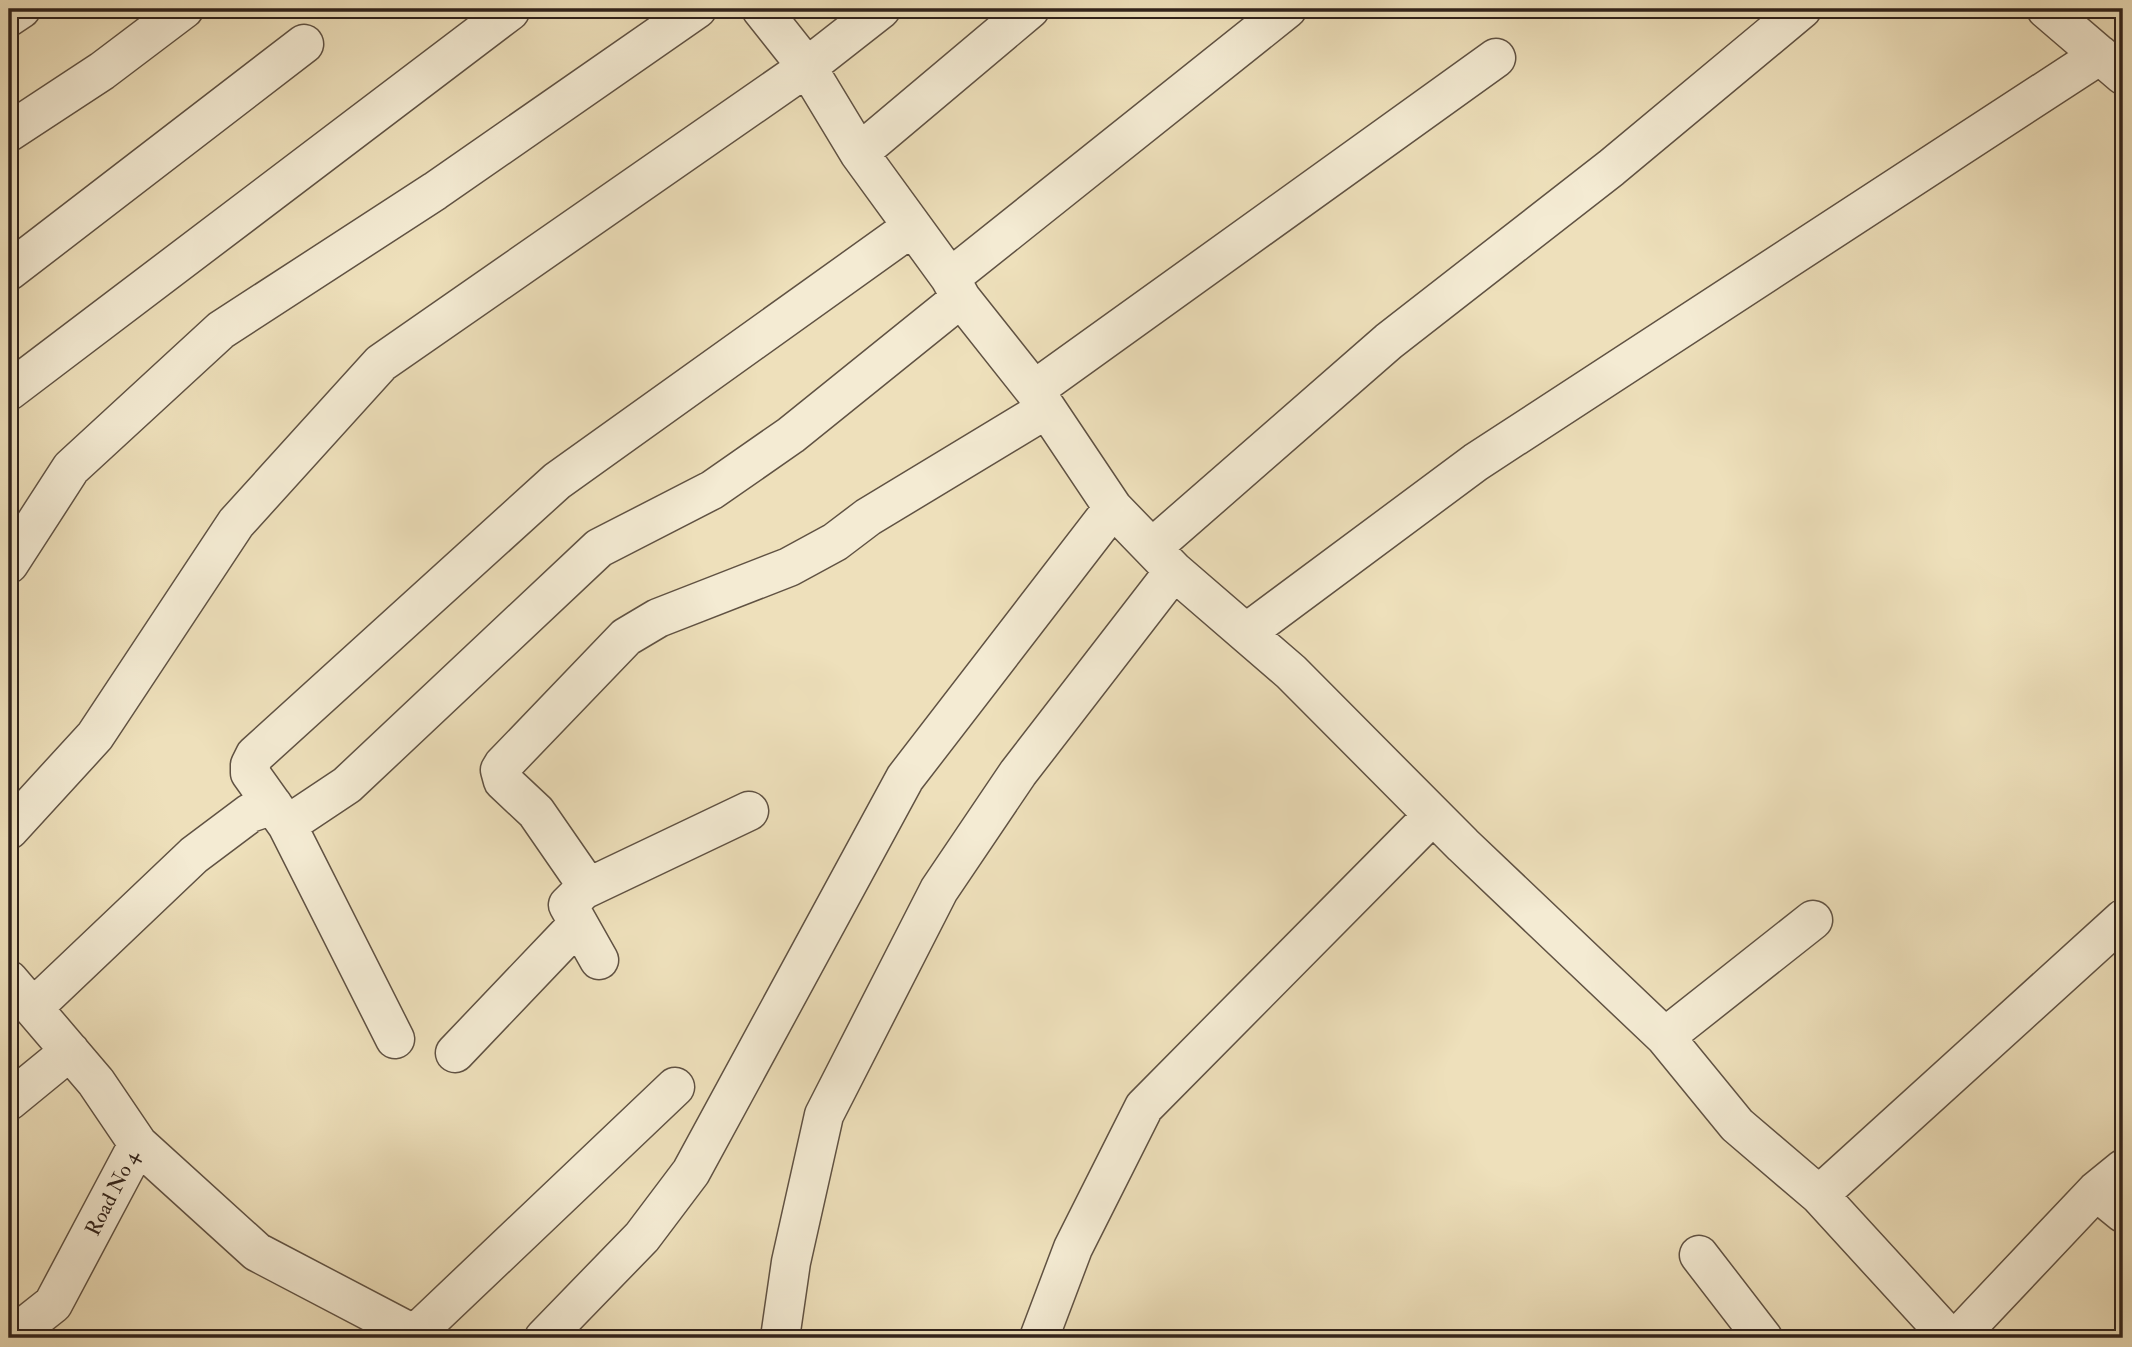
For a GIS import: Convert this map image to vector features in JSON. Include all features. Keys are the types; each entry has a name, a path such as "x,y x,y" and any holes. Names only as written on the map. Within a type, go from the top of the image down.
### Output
{"street":[{"path":"9,17 20,9"},
{"path":"9,132 102,71 184,9"},
{"path":"9,564 71,468 221,330 435,191 698,9"},
{"path":"761,9 807,67 859,153 1040,400 1113,508 1163,559 1247,633 1665,1037 1737,1125 1819,1195 1950,1338"},
{"path":"9,830 95,736 236,523 382,363 807,67 881,9"},
{"path":"859,153 1030,9"},
{"path":"33,1008 194,855 250,813 280,815 347,785 599,548 712,490 791,435 956,288 1287,9"},
{"path":"780,1338 791,1262 824,1115 939,890 1163,559 1389,341 1611,168 1802,9"},
{"path":"1247,633 1476,462 2112,65 2046,9"},
{"path":"9,391 510,11"},
{"path":"9,271 304,44"},
{"path":"599,960 580,907 585,885 536,812 503,781 500,770 626,637 658,618 789,567 835,542 1040,400 1496,58"},
{"path":"395,1039 280,815 250,773 250,765 255,755 557,481 912,227"},
{"path":"544,1338 642,1237 691,1172 905,778 1113,508"},
{"path":"455,1053 580,907 749,811"},
{"path":"1039,1338 1073,1248 1144,1107 1433,815"},
{"path":"1819,1195 2123,919"},
{"path":"1665,1037 1813,920"},
{"name":"Road No 4","path":"9,980 96,1082 138,1144 53,1304 10,1338"},
{"path":"9,1101 70,1051"},
{"path":"138,1144 257,1252 417,1336 675,1087"},
{"path":"1957,1338 2114,1191"},
{"path":"1699,1255 1763,1338"}]}
